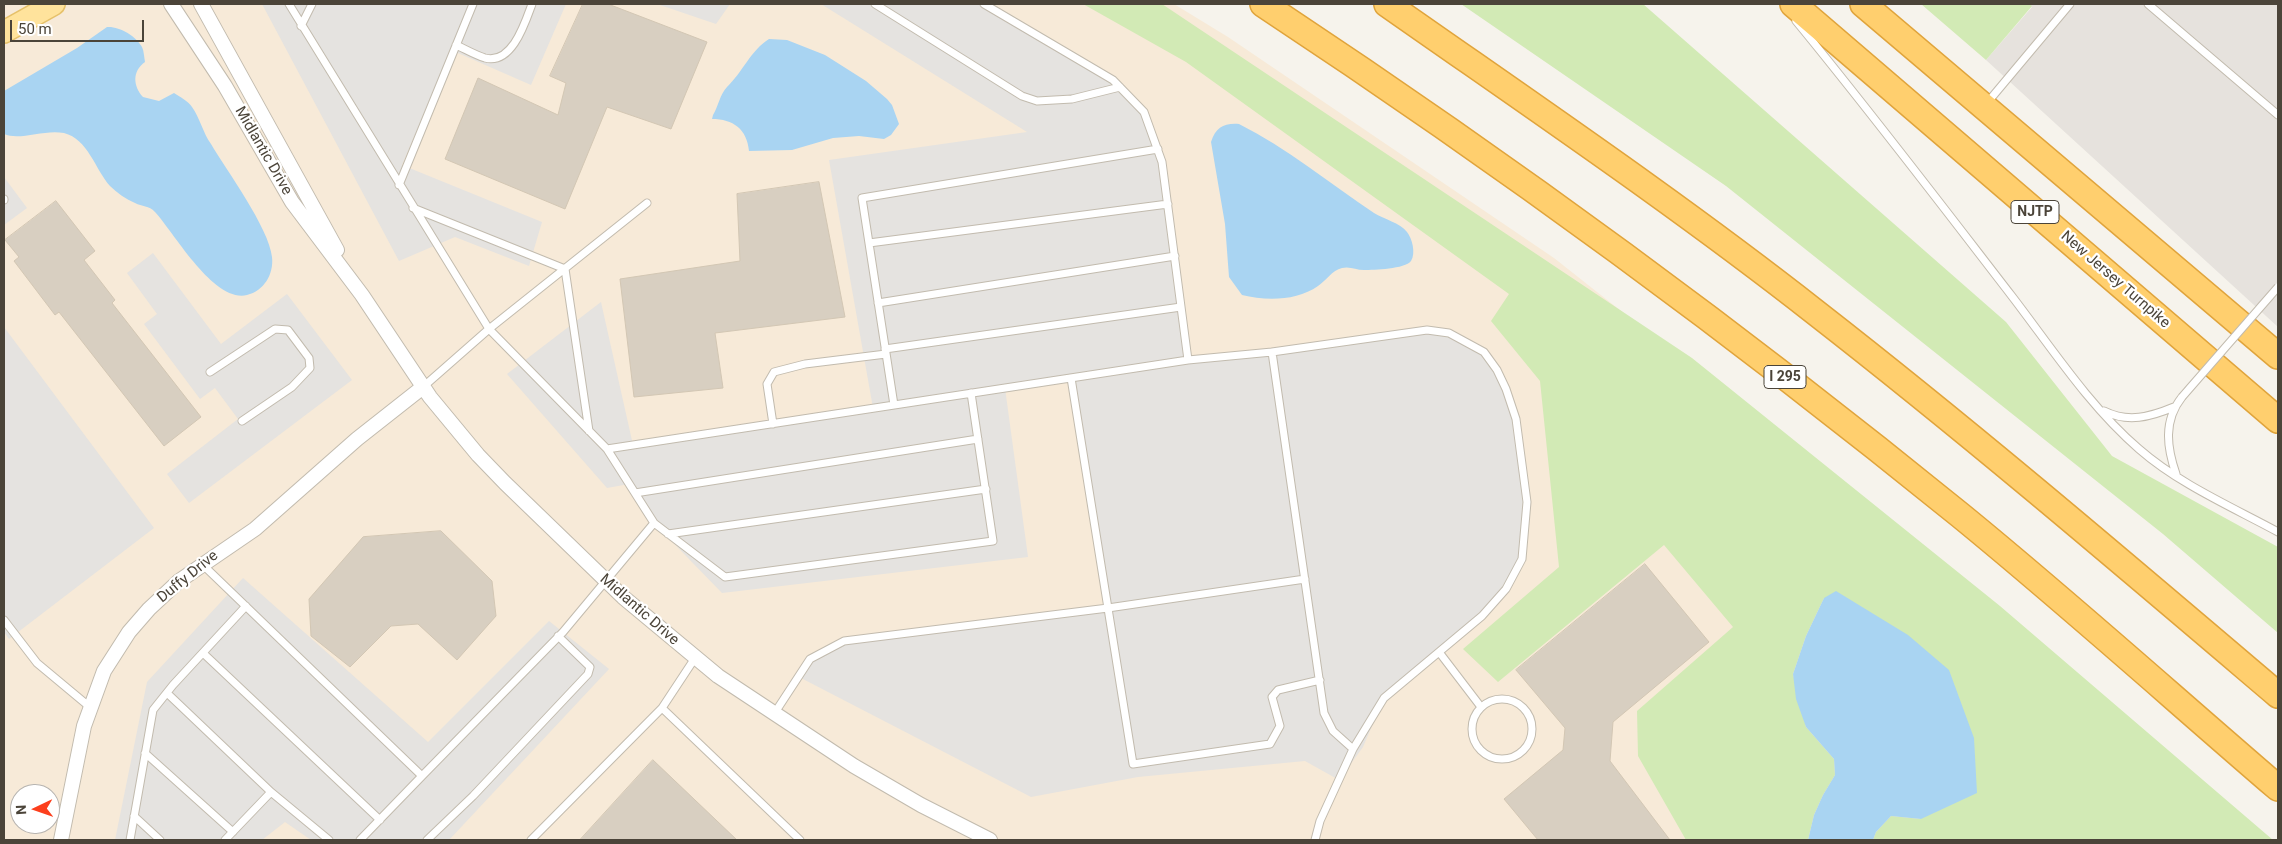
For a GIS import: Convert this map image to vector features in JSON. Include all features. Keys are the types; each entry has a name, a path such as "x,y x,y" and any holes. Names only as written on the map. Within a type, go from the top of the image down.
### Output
{"highway":[{"name":"I 295","path":"1263,4 1498,163 1734,337 1963,518 2278,788"},
{"path":"1387,4 1641,181 1813,310 1981,443 2278,695"},
{"path":"1863,4 1985,105 2278,356"},
{"name":"New Jersey Turnpike","path":"1790,8 2278,420"}],"main road":[{"path":"4,32 54,4"}],"street":[{"name":"Midlantic Drive","path":"171,4 225,86 292,202 362,295 423,387 478,455 562,540 654,624 695,658 774,714 888,786 990,840"},
{"name":"Midlantic Drive","path":"201,4 362,295"},
{"name":"Duffy Drive","path":"61,840 84,726 104,671 129,632 150,608 179,581 256,529 357,438 423,387"}],"lane":[{"path":"289,4 489,329 607,449 654,523 725,576 994,541 971,393"},
{"path":"301,26 312,4"},
{"path":"399,185 473,4"},
{"path":"456,45 487,58 501,57 520,37 532,4"},
{"path":"875,4 1022,96 1037,101 1072,99 1120,88"},
{"path":"984,4 1113,80 1144,112 1162,162 1188,360"},
{"path":"1985,105 2070,4"},
{"path":"2148,4 2278,115"},
{"path":"1790,8 2101,410 2139,449 2176,475 2278,532"},
{"path":"894,405 862,198 1158,149"},
{"path":"423,387 489,329 647,203"},
{"path":"869,244 1168,204"},
{"path":"413,207 564,269"},
{"path":"878,303 1175,256"},
{"path":"564,269 589,431"},
{"path":"2176,475 2168,441 2169,426 2174,407 2278,287"},
{"path":"773,424 768,384 774,372 805,364 886,351 1181,307"},
{"path":"210,372 275,329 288,330 308,358 310,368 292,387 242,421"},
{"path":"607,449 1188,360 1272,352 1428,330 1449,333 1466,342 1484,352 1497,370 1516,419 1527,502 1522,559 1506,589 1482,616 1415,670 1384,698 1353,749 1320,821 1315,840"},
{"path":"1272,352 1326,721 1336,735 1353,749"},
{"path":"1071,378 1133,764 1270,744 1280,726 1272,697 1278,690 1320,680"},
{"path":"2101,410 2118,417 2144,418 2174,407"},
{"path":"635,493 978,438"},
{"path":"668,534 986,490"},
{"path":"360,840 558,636 654,523"},
{"path":"202,564 422,776"},
{"path":"774,714 810,659 844,641 1108,608 1305,579"},
{"path":"130,840 153,710 246,606"},
{"path":"4,620 37,662 91,708"},
{"path":"427,840 473,796 588,674 590,667 558,636"},
{"path":"1439,652 1482,707"},
{"path":"203,653 380,820"},
{"path":"531,840 662,708 695,658"},
{"path":"167,693 271,792 329,840"},
{"path":"1500,699 1510,700 1526,711 1530,720 1531,734 1525,748 1518,755 1498,759 1481,751 1475,743 1472,734 1472,724 1482,707 1500,699"},
{"path":"662,708 800,840"},
{"path":"145,753 233,832"},
{"path":"225,840 271,792"},
{"path":"134,816 160,840"}],"shaded area":[{"path":"4,4 1174,4 1228,37 1554,258 1830,476 1985,840 4,840"},
{"path":"262,4 566,4 531,85 451,50 402,165 542,222 529,266 455,237 399,261"},
{"path":"657,4 730,4 716,24"},
{"path":"821,4 984,4 1113,80 1144,112 1162,162 1188,360 1406,332 1449,333 1484,352 1497,370 1516,419 1527,502 1522,559 1506,589 1482,616 1384,698 1363,747 1339,780 1305,761 1138,777 1031,797 799,677 810,659 844,641 1108,608 1071,378 1005,388 1028,557 722,593 654,523 629,484 607,488 507,374 601,302 633,445 873,408 829,160 1027,132"},
{"path":"2029,4 2278,4 2278,327 1986,60 2032,7"},
{"path":"4,177 27,208 4,225"},
{"path":"153,253 221,344 287,294 352,380 189,503 167,474 238,419 215,388 200,399 144,324 157,314 127,273"},
{"path":"4,327 154,528 9,639 4,632"},
{"path":"243,578 428,742 549,621 609,669 449,840 311,840 285,822 262,840 115,840 147,682"}],"green space":[{"path":"1083,4 1162,4 1692,358 2000,606 2273,840 1873,840 1876,832 1891,816 1921,819 1824,598 1806,636 1793,674 1806,727 1834,759 1835,775 1814,815 1808,840 1686,840 1638,756 1637,711 1733,627 1664,545 1498,682 1463,649 1559,567 1540,381 1491,321 1509,294 1186,62"},
{"path":"1461,4 1643,4 2006,322 2112,456 2278,547 2278,633 2163,534 1726,186"},
{"path":"1921,4 2029,4 2032,6 1986,60"}],"water":[{"path":"107,27 127,32 142,47 145,62 138,70 135,79 137,88 143,97 159,101 174,93 190,105 208,140 256,216 269,245 272,263 267,281 253,293 234,295 209,278 196,265 153,210 128,200 110,186 85,148 72,136 56,132 17,136 4,134 4,91 77,48"},
{"path":"769,39 787,40 825,55 866,81 892,105 899,124 891,135 884,139 859,136 833,138 792,150 749,151 748,143 738,127 720,119 712,119 725,90 757,49"},
{"path":"1229,124 1239,124 1291,155 1374,213 1404,229 1409,235 1413,246 1411,261 1403,266 1382,269 1342,268 1335,271 1321,284 1301,295 1271,299 1242,295 1229,277 1225,224 1211,142 1215,133 1221,127"},
{"path":"1836,591 1908,635 1949,670 1974,738 1977,793 1921,819 1891,816 1876,832 1873,840 1808,840 1814,815 1835,775 1834,759 1806,727 1796,699 1793,674 1806,636 1824,598"}],"building":[{"path":"583,4 608,4 707,42 671,129 607,107 565,209 445,159 478,78 558,115 566,83 550,76"},
{"path":"819,182 845,317 715,333 723,388 634,397 620,279 740,261 737,194"},
{"path":"56,201 95,251 84,260 115,300 112,303 201,417 164,446 59,312 55,315 14,261 19,257 5,240"},
{"path":"441,531 492,581 496,616 457,660 418,624 391,626 350,667 311,636 309,599 363,537"},
{"path":"1645,564 1709,642 1613,722 1610,761 1670,840 1538,840 1504,799 1563,750 1565,728 1516,670"},
{"path":"653,760 737,840 580,840"}]}
